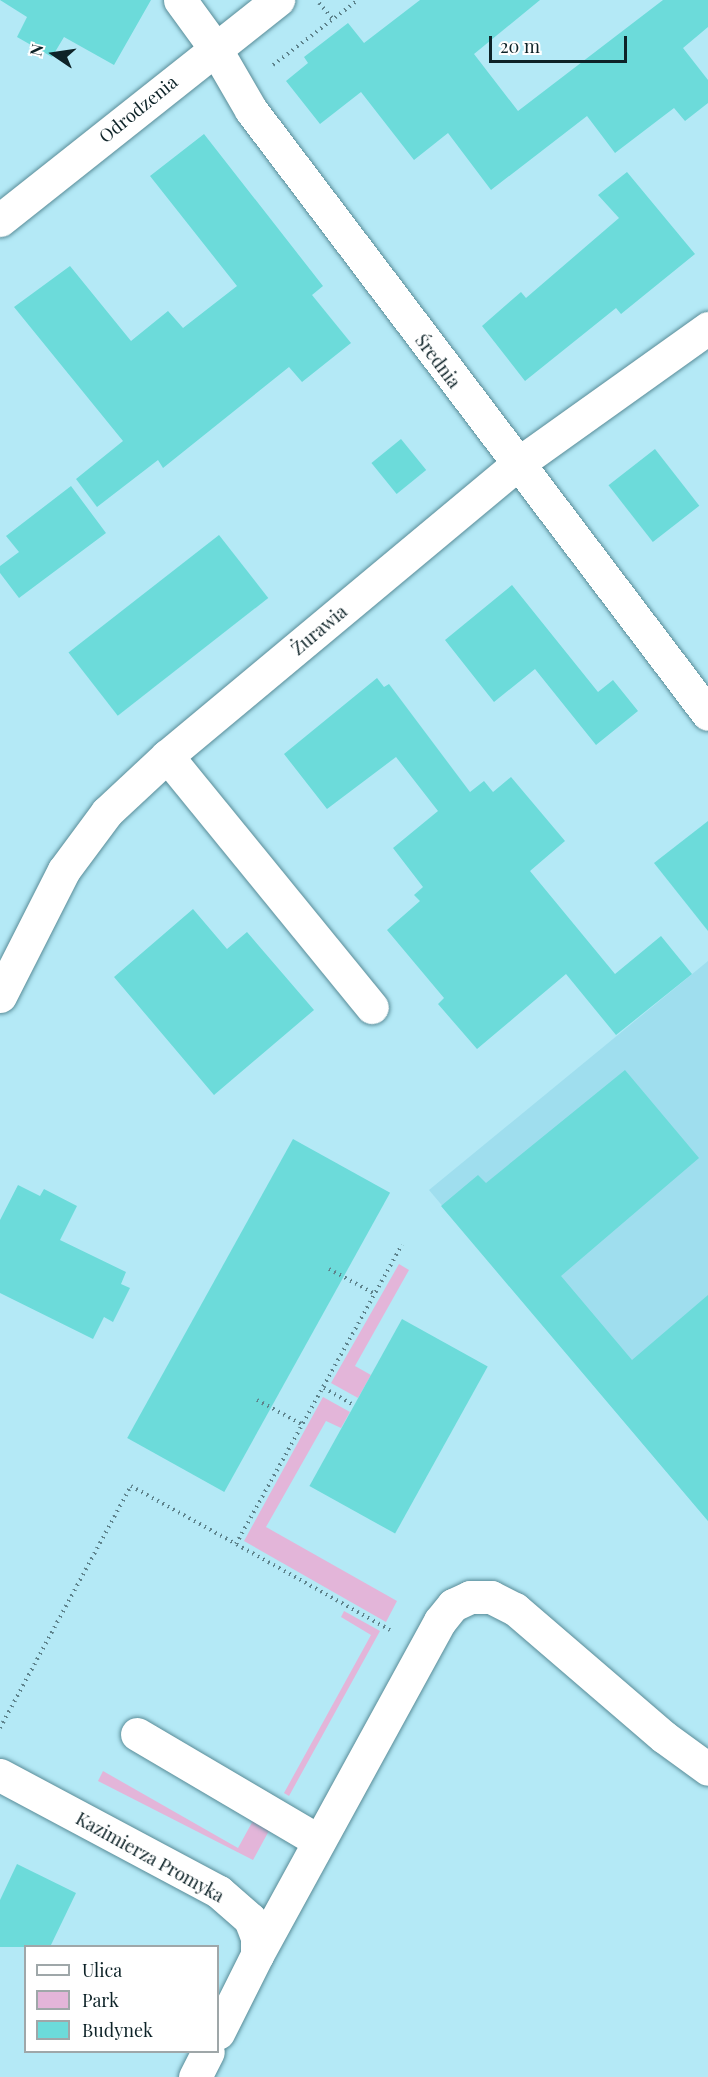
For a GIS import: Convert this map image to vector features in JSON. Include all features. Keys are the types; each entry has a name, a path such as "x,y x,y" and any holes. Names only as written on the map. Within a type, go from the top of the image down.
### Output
{"street":[{"name":"Średnia","path":"180,0 214,48 251,110 516,465 708,714"},
{"name":"Odrodzenia","path":"0,220 214,48 278,0"},
{"name":"Żurawia","path":"0,996 64,870 107,812 167,756 516,465 708,328"},
{"path":"167,756 372,1007"},
{"path":"219,2031 319,1841 425,1649 453,1605 470,1597 491,1598 515,1610 664,1737 708,1769"},
{"path":"137,1734 319,1841"},
{"name":"Kazimierza Promyka","path":"0,1775 219,1892 250,1920 257,1937 257,1955"},
{"path":"195,2077 207,2053"}],"path":[{"path":"317,0 333,19"},
{"path":"236,1544 402,1245"},
{"path":"329,1269 375,1294"},
{"path":"324,1388 354,1405"},
{"path":"257,1400 303,1425"},
{"path":"0,1728 131,1486 425,1649"}],"shaded area":[{"path":"708,961 708,1521 429,1190"}],"green space":[{"path":"399,1264 409,1270 355,1366 371,1375 358,1398 331,1383"},
{"path":"323,1397 350,1412 341,1428 326,1421 266,1527 397,1601 386,1622 244,1541"},
{"path":"344,1611 380,1631 289,1796 284,1793 371,1635 341,1617"},
{"path":"103,1771 238,1848 255,1817 271,1827 253,1860 98,1781"}],"building":[{"path":"0,0 151,0 114,65 64,37 52,57 17,37 27,17"},
{"path":"420,0 540,0 474,54 518,111 663,0 708,0 708,27 683,48 708,80 708,103 685,121 674,108 615,153 587,116 491,190 448,133 414,160 361,92 320,124 286,81 308,63 304,57 348,23 364,43"},
{"path":"204,134 323,286 312,295 351,343 302,382 289,367 163,468 158,460 97,507 76,479 123,441 14,307 70,266 131,341 168,311 183,328 237,286 150,176"},
{"path":"627,172 695,254 621,314 616,308 525,381 482,326 521,292 526,298 619,218 598,195"},
{"path":"401,439 426,470 397,494 371,463"},
{"path":"655,449 699,506 653,542 609,485"},
{"path":"71,486 106,533 19,598 0,573 0,566 19,552 6,536"},
{"path":"219,535 268,598 118,716 68,653"},
{"path":"512,585 598,692 613,680 638,711 596,745 535,669 494,702 445,640"},
{"path":"377,678 384,687 389,684 470,792 484,781 493,792 511,777 565,841 530,871 615,974 661,936 692,974 616,1035 566,974 477,1049 438,1004 444,998 387,930 420,901 414,895 423,887 393,848 438,811 396,757 327,809 284,754"},
{"path":"708,821 708,931 654,863"},
{"path":"193,909 227,949 247,932 314,1010 214,1095 114,977"},
{"path":"625,1070 699,1158 561,1276 632,1360 708,1295 708,1521 441,1206 478,1175 486,1183"},
{"path":"293,1139 390,1193 224,1492 127,1438"},
{"path":"18,1185 40,1196 44,1189 77,1206 60,1240 126,1272 121,1284 130,1288 113,1322 104,1317 93,1339 0,1293 0,1220"},
{"path":"402,1319 488,1367 395,1534 309,1486"},
{"path":"17,1864 76,1893 51,1945 0,1947 0,1900"}]}
